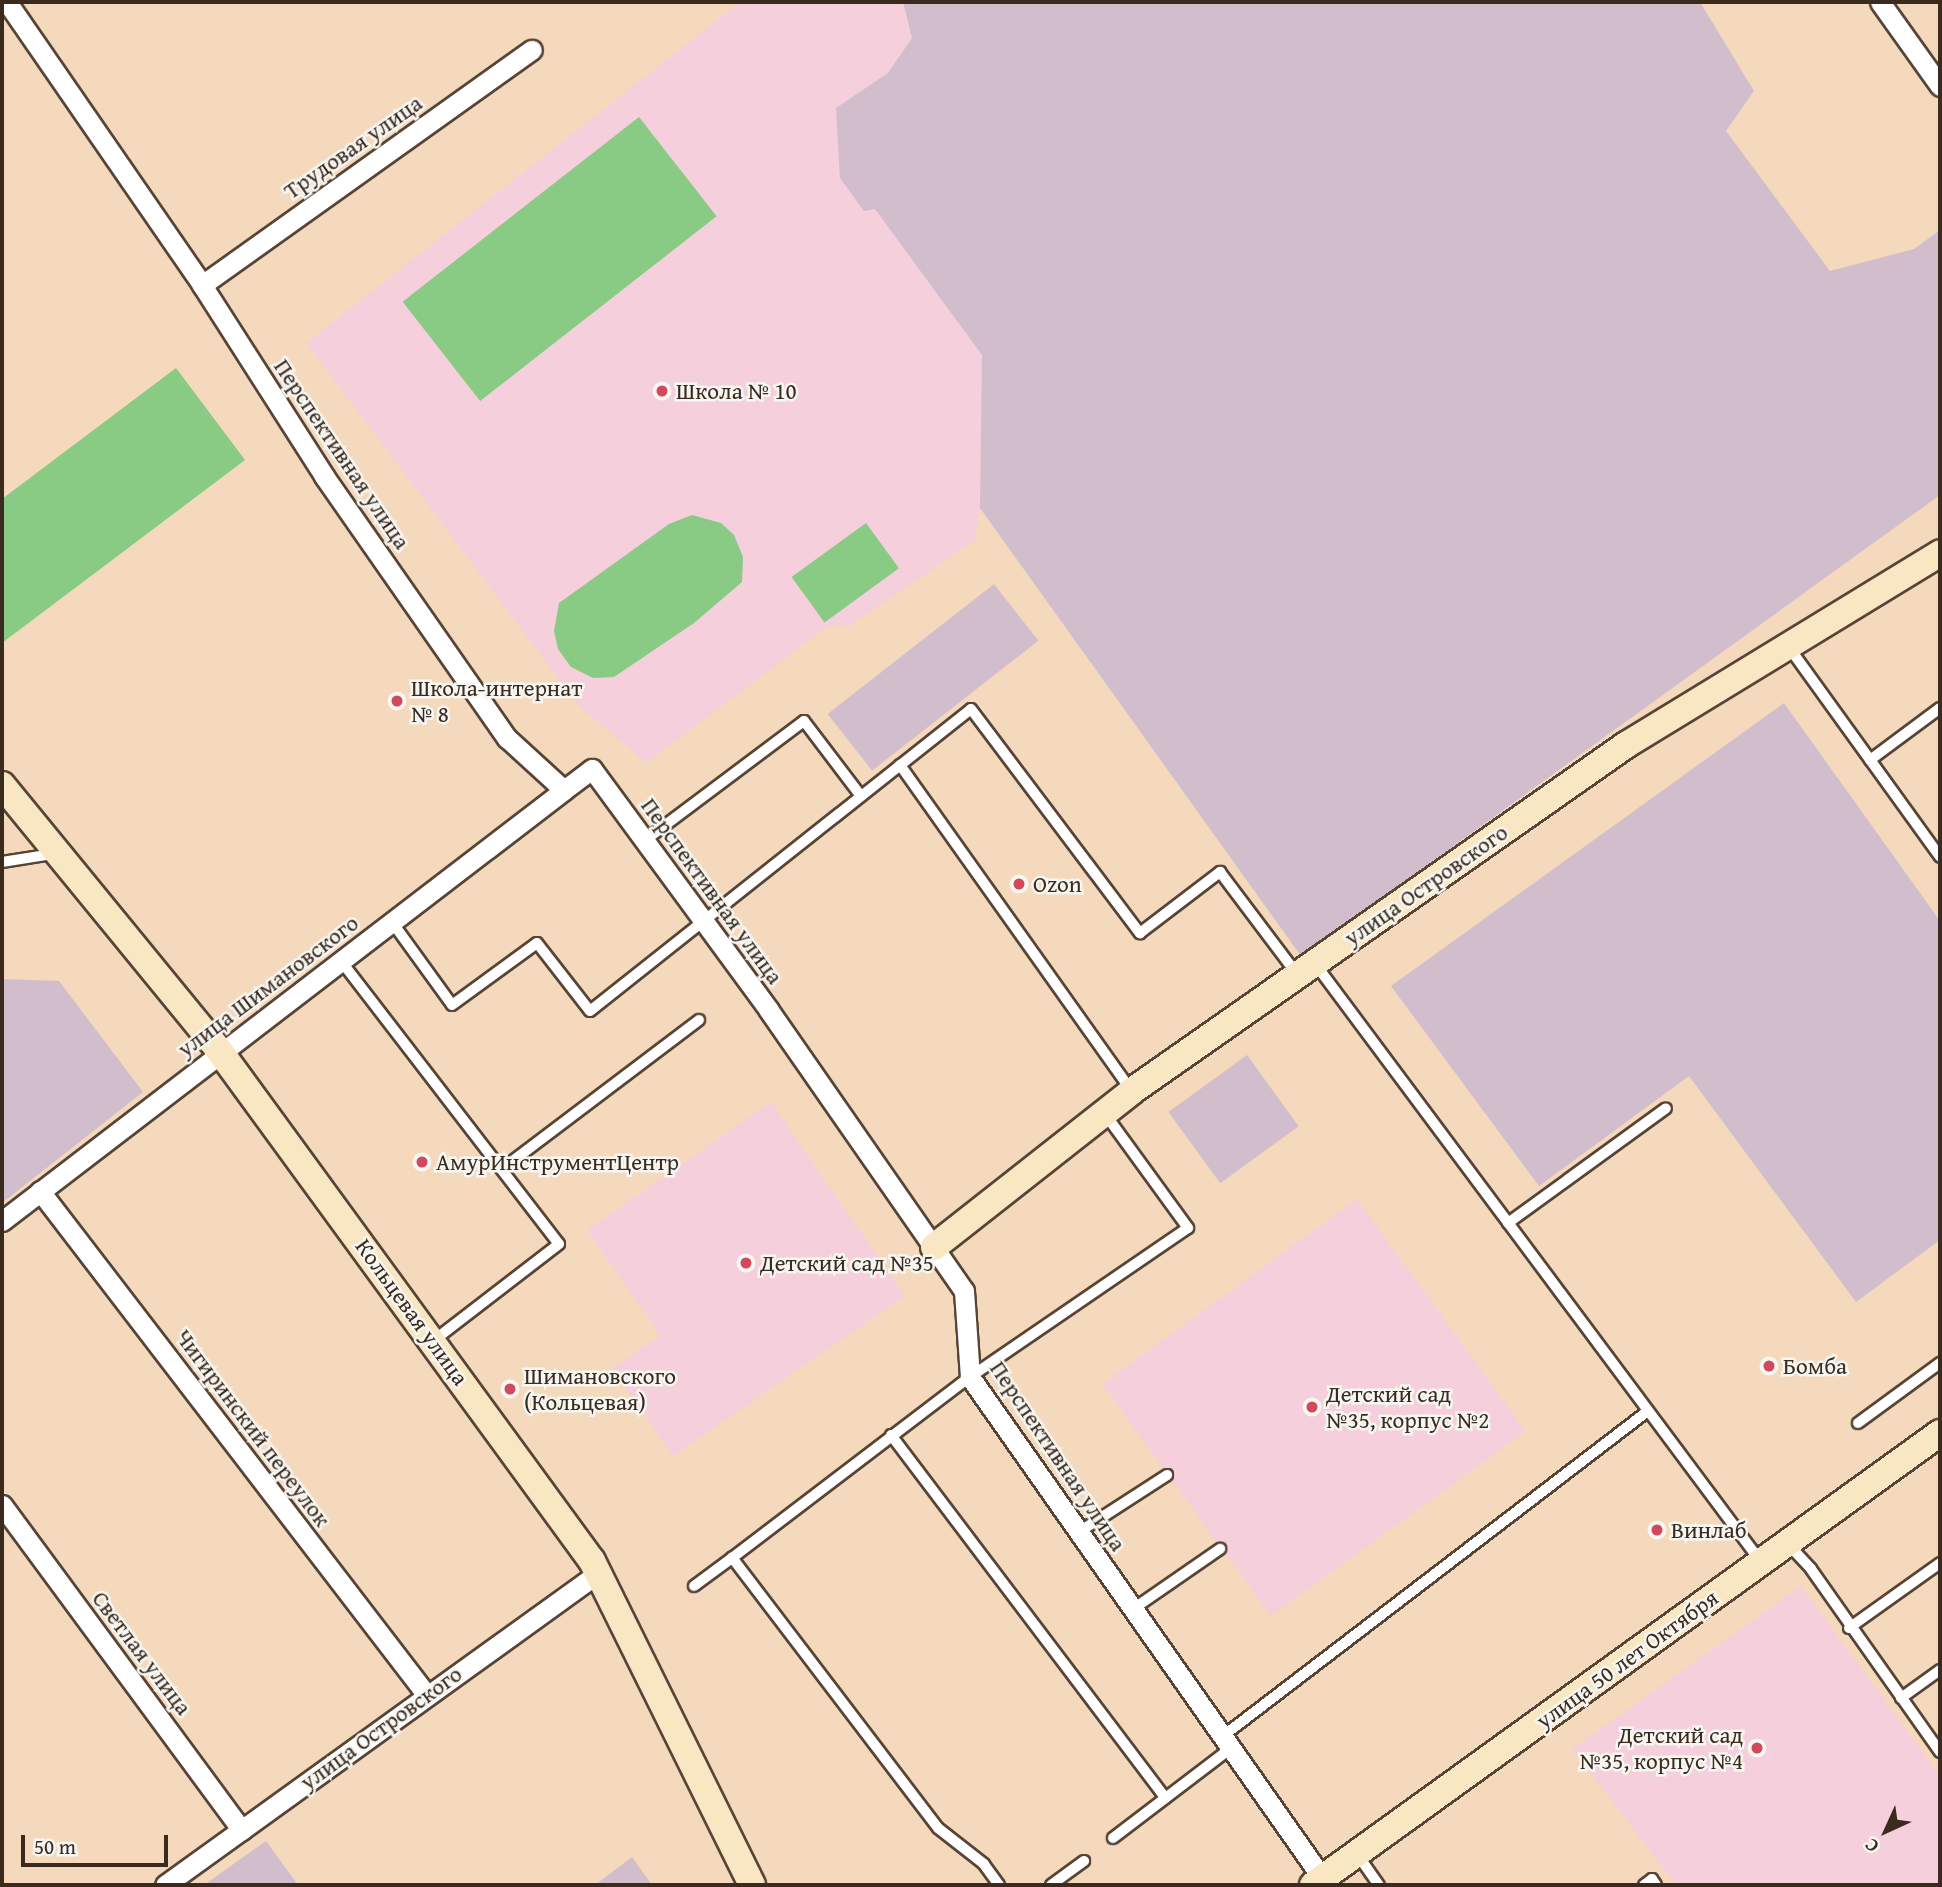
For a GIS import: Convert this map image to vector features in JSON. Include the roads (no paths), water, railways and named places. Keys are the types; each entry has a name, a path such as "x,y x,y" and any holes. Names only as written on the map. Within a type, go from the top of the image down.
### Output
{"street":[{"name":"Перспективная улица","path":"7,2 202,285 324,476 507,738 564,790 592,769 934,1247 964,1291 970,1377 1227,1742 1318,1882"},
{"path":"1880,2 1940,86"},
{"name":"Трудовая улица","path":"202,285 532,50"},
{"name":"улица Островского","path":"934,1247 1103,1112 1626,745 1940,553"},
{"name":"Кольцевая улица","path":"2,785 55,854 221,1053 433,1341 598,1573 752,1885"},
{"name":"улица Шимановского","path":"2,1221 564,790"},
{"name":"Чигиринский переулок","path":"40,1191 426,1694"},
{"name":"улица 50 лет Октября","path":"1318,1882 1940,1433"},
{"name":"Светлая улица","path":"2,1505 242,1830"},
{"name":"улица Островского","path":"165,1885 426,1694 598,1573"}],"lane":[{"path":"1788,646 1940,857"},
{"path":"1870,760 1940,708"},
{"path":"392,922 452,1005 537,943 590,1011 971,709 1140,933 1220,872 1306,969 1508,1223 1761,1563"},
{"path":"644,841 804,721 861,796"},
{"path":"900,765 1132,1091"},
{"path":"2,862 55,854"},
{"path":"341,961 559,1244 433,1341"},
{"path":"502,1169 699,1020"},
{"path":"1508,1223 1666,1108"},
{"path":"694,1586 970,1377 1188,1228 1103,1112"},
{"path":"1858,1423 1940,1363"},
{"path":"1113,1838 1166,1798 1227,1742 1648,1411"},
{"path":"891,1436 1166,1798"},
{"path":"1079,1532 1167,1475"},
{"path":"1787,1544 1811,1569 1849,1628 1940,1752"},
{"path":"1133,1609 1220,1549"},
{"path":"732,1558 938,1828 984,1864 999,1885"},
{"path":"1849,1628 1940,1563"},
{"path":"1901,1699 1940,1670"},
{"path":"1357,1854 1379,1885"},
{"path":"1051,1885 1084,1861"},
{"path":"1644,1885 1652,1879 1656,1885"}],"place":[{"name":"Школа № 10","path":"662,391"},
{"name":"Школа-интернат № 8","path":"397,701"},
{"name":"Ozon","path":"1019,884"},
{"name":"АмурИнструментЦентр","path":"422,1162"},
{"name":"Детский сад №35","path":"746,1263"},
{"name":"Бомба","path":"1769,1366"},
{"name":"Шимановского (Кольцевая)","path":"510,1389"},
{"name":"Детский сад №35, корпус №2","path":"1312,1407"},
{"name":"Винлаб","path":"1657,1530"},
{"name":"Детский сад №35, корпус №4","path":"1757,1748"}]}
